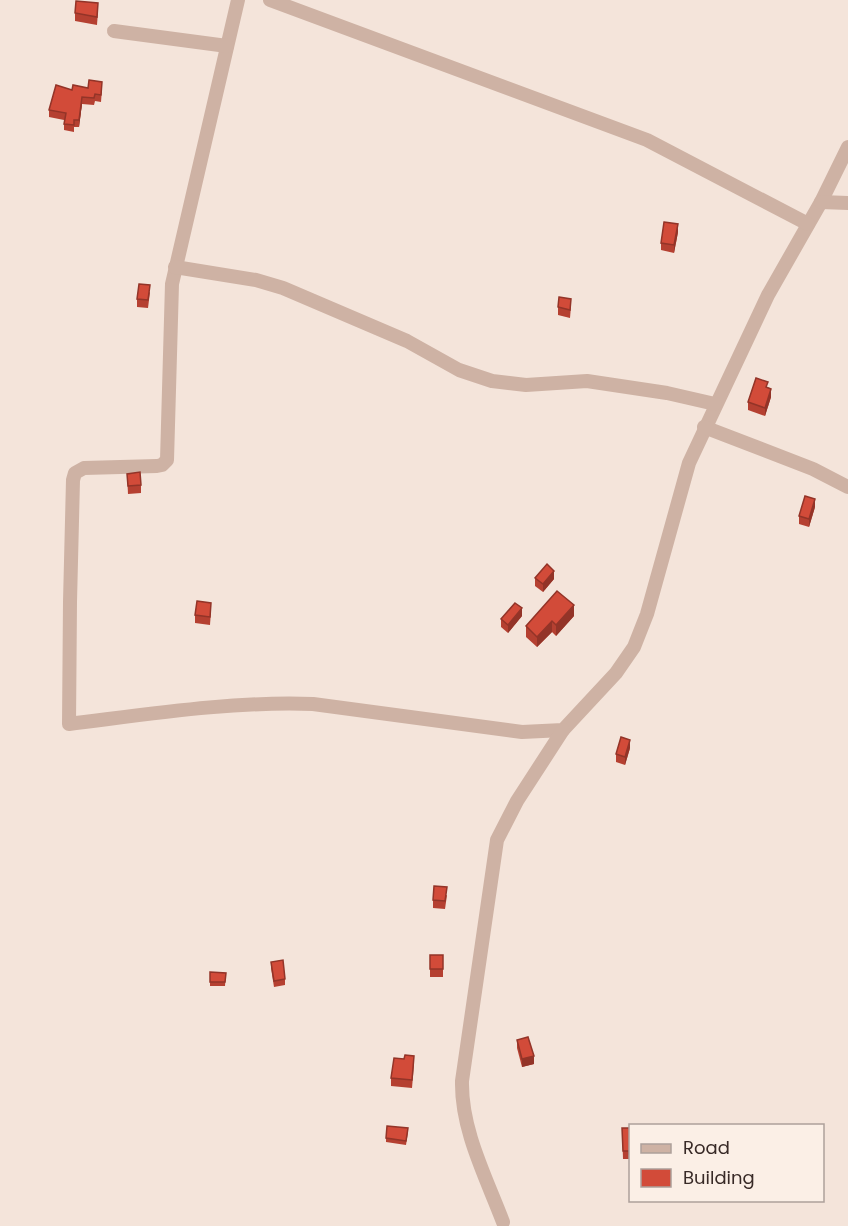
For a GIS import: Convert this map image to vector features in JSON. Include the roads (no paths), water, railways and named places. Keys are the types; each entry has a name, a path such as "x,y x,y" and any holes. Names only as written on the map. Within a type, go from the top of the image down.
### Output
{"street":[{"path":"238,0 175,267 171,298 167,460 157,466 84,468 75,473 73,480 69,602 69,724 205,708 286,703 314,704 522,732 563,730"},
{"path":"270,0 647,140 808,224"},
{"path":"114,31 227,46"},
{"path":"503,1222 474,1144 464,1109 462,1081 497,840 516,801 563,730 616,673 634,647 647,614 689,463 704,427 768,295 848,147"},
{"path":"820,202 848,203"},
{"path":"175,267 256,280 283,288 407,341 459,370 492,381 526,385 587,381 667,393 715,404"},
{"path":"704,427 813,469 848,487"}]}
